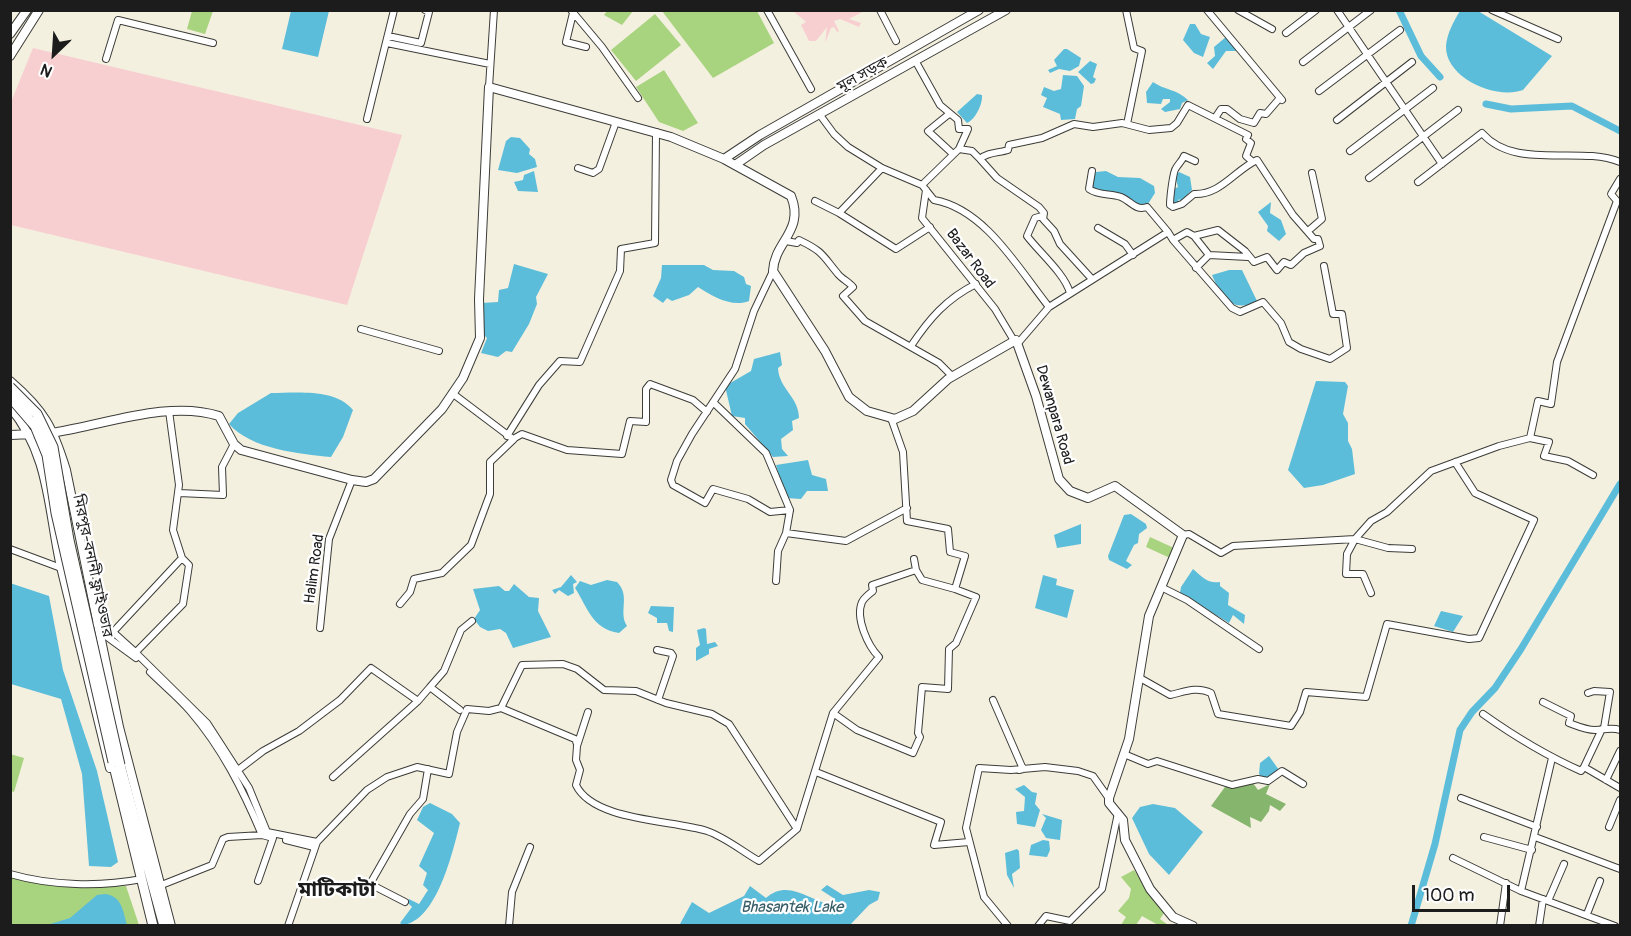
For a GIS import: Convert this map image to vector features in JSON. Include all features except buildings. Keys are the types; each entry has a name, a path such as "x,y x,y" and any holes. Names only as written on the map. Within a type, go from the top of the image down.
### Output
{"main road":[{"name":"মিরপুর-বনানী ফ্লাইওভার","path":"10,387 37,414 53,447 68,531 117,763"},
{"name":"মিরপুর-বনানী ফ্লাইওভার","path":"10,397 35,426 47,455 56,513 117,763"},
{"path":"117,763 153,926"},
{"path":"117,763 164,926"}],"street":[{"path":"10,34 27,10"},
{"path":"10,56 39,10"},
{"path":"367,119 394,10"},
{"path":"387,39 421,43 429,16 429,12 425,10"},
{"path":"10,435 54,432 169,411 196,410 219,416 234,444 250,453 352,480 366,482 374,479 410,439 431,422 470,365 480,338 478,299 484,224 494,10"},
{"path":"767,10 811,90"},
{"path":"880,10 896,41"},
{"name":"মূল সড়ক","path":"724,159 760,135 979,10"},
{"name":"মূল সড়ক","path":"735,165 764,145 1006,10"},
{"path":"1126,10 1134,48 1142,51 1127,124"},
{"path":"1207,10 1281,99 1266,114 1260,113 1254,123 1240,119 1227,109 1221,109 1215,118"},
{"path":"1238,10 1272,29"},
{"path":"1286,33 1316,10"},
{"path":"1337,10 1442,164"},
{"path":"1302,62 1371,10"},
{"path":"1492,10 1558,39"},
{"path":"572,12 566,42 586,47"},
{"path":"572,12 602,47 638,98"},
{"path":"106,59 118,20 213,44"},
{"path":"1319,91 1400,30"},
{"path":"387,39 490,64"},
{"path":"916,62 936,99 949,114 958,120 959,129 968,129 956,151 924,187"},
{"path":"1337,120 1412,62"},
{"path":"886,64 892,74"},
{"path":"489,87 656,132 724,159 791,196 795,206 796,220 754,311 735,369 677,460 670,480 673,485 705,503 713,489 748,499 770,512 790,510"},
{"path":"1350,150 1433,88"},
{"path":"980,159 983,156 1008,150 1010,145 1042,138 1074,124 1093,127 1127,124 1149,130 1174,127 1188,105 1248,135 1246,139 1251,143 1246,156 1253,162"},
{"path":"1369,178 1458,110"},
{"path":"949,114 928,130 956,151 972,151 998,178 1039,207 1044,213 1042,216 1054,231 1060,244 1091,278"},
{"path":"820,115 839,140 882,168 924,187 934,200 952,203 979,221 1049,307"},
{"path":"578,168 593,173 599,169 616,122"},
{"path":"400,604 410,592 414,579 442,573 471,545 490,494 490,462 511,438 539,385 561,361 580,362 620,271 621,249 655,243 656,132"},
{"path":"1418,182 1482,133 1493,146 1519,153 1579,156 1620,162"},
{"path":"1194,236 1222,231 1254,262 1267,257 1277,270 1284,262 1291,265 1304,253 1320,246 1318,238 1314,239 1293,215 1257,160 1223,185 1202,194 1194,194 1178,207 1170,205 1174,186 1174,170 1184,156 1195,161"},
{"path":"839,213 882,168"},
{"path":"1092,171 1089,189 1100,194 1117,196 1137,208 1147,207 1232,308 1240,312 1263,302 1281,323 1289,342 1301,349 1330,359 1347,348 1342,314 1333,314 1324,266"},
{"path":"1308,231 1322,219 1312,173"},
{"path":"1530,438 1538,401 1551,404 1557,362 1617,201 1611,194 1620,179"},
{"name":"Bazar Road","path":"924,187 922,218 976,284 1016,341"},
{"path":"815,201 839,213 896,249 930,227"},
{"path":"1042,216 1035,218 1027,236 1055,269 1070,293"},
{"path":"1098,228 1125,244 1133,255"},
{"path":"773,271 825,351 849,397 867,411 895,419 913,411 952,376 1016,341 1049,307 1091,278 1168,232"},
{"path":"1173,240 1186,232 1194,236 1209,255"},
{"path":"786,241 797,243 799,240 815,246 829,260 837,274 853,287 843,296 856,312 869,323 939,363 952,376"},
{"path":"1196,268 1209,255 1248,257"},
{"path":"911,346 924,323 956,294 976,284"},
{"path":"361,329 439,351"},
{"name":"Dewanpara Road","path":"1016,341 1059,479 1070,491 1088,498 1114,486 1183,536"},
{"path":"10,381 30,398 54,432 66,470 97,627 159,886 171,926"},
{"path":"511,438 520,434 567,450 619,456 623,450 628,423 632,420 646,422 646,389 650,384 693,400 707,412"},
{"path":"452,393 511,438"},
{"path":"713,402 765,453 790,510 786,533 778,551 776,581"},
{"path":"10,407 30,433 44,473 75,622 134,863 142,879 113,883 37,882 10,874"},
{"path":"136,652 183,604 189,565 182,558 173,526 178,494 169,411"},
{"path":"891,418 903,452 907,521 948,529 950,552 965,556 954,589"},
{"path":"1371,593 1363,574 1346,574 1347,554 1355,539 1371,521 1387,512 1424,475 1500,446 1530,438 1549,442 1545,456 1568,461 1593,475"},
{"path":"178,494 223,495 222,467 234,444"},
{"path":"1140,678 1170,695 1196,689 1206,690 1211,693 1218,714 1291,726 1300,712 1306,692 1366,697 1387,624 1470,639 1479,638 1534,520 1475,493 1455,462"},
{"name":"Halim Road","path":"320,628 329,539 352,480"},
{"path":"786,533 846,541 907,508"},
{"path":"1193,926 1173,917 1150,889 1125,840 1123,820 1109,803 1124,754 1140,678 1144,634 1183,536 1189,534 1221,553 1233,546 1355,539 1388,548 1412,549"},
{"path":"10,549 62,568"},
{"path":"113,632 182,558"},
{"path":"833,713 857,730 913,753 920,737 918,733 922,687 948,689 949,649 956,643 976,597 922,580 916,570 914,559"},
{"path":"588,711 576,760 580,770 577,788 580,795 606,809 708,832 759,861 796,828 816,772 833,713 879,657 867,638 860,612 863,600 873,591 872,585 916,570"},
{"path":"1161,587 1187,600 1259,649"},
{"path":"333,777 418,701 444,671 461,630 472,621"},
{"path":"75,622 113,632 207,723 238,770 267,832 316,845"},
{"path":"97,627 135,657 188,709 214,742 242,787 262,835"},
{"path":"657,650 671,653 673,656 658,700"},
{"path":"501,708 519,669 528,663 563,664 577,669 604,690 636,692 712,714 729,724 796,828"},
{"path":"238,770 263,751 307,725 340,700 371,668 418,701"},
{"path":"430,687 460,710"},
{"path":"1483,714 1523,742 1581,771 1603,729 1610,692 1588,693"},
{"path":"993,700 1016,748 1023,769 1018,770"},
{"path":"1544,702 1571,716 1569,723 1597,731 1620,730"},
{"path":"288,926 316,845 367,790 378,783 406,769 417,767 449,774 457,732 467,709 489,711 501,708 575,739 578,746"},
{"path":"1606,780 1620,751"},
{"path":"1124,754 1148,764 1157,760 1232,785 1258,779 1268,781 1282,771 1303,784"},
{"path":"1521,891 1552,758"},
{"path":"1008,926 984,897 966,828 979,768 1018,770 1045,767 1078,771 1093,776 1109,798"},
{"path":"1584,767 1620,788"},
{"path":"405,902 370,884 410,814 423,799 428,769"},
{"path":"816,772 941,822 934,845 969,843"},
{"path":"1461,798 1537,827"},
{"path":"1608,827 1620,800"},
{"path":"1038,926 1046,916 1070,921 1102,889 1118,812"},
{"path":"159,886 212,865 223,839 228,837 262,835 316,845"},
{"path":"1484,837 1532,850"},
{"path":"1535,837 1620,869"},
{"path":"258,881 273,838"},
{"path":"509,926 512,892 530,847"},
{"path":"1453,858 1521,891 1615,926"},
{"path":"1539,926 1546,900 1564,864"},
{"path":"1587,914 1600,881"},
{"path":"1500,926 1506,884"}],"shaded area":[{"path":"866,10 849,19 861,23 859,27 840,19 834,21 839,31 837,32 834,27 831,28 825,43 827,27 816,41 809,41 801,25 806,22 793,11"},
{"path":"33,48 402,135 347,305 11,225 11,102"}],"green space":[{"path":"192,11 213,11 205,34 187,29"},
{"path":"607,11 633,11 622,25 604,15"},
{"path":"662,11 757,11 774,43 713,78"},
{"path":"655,14 681,45 636,81 611,50"},
{"path":"664,70 698,123 683,131 659,122 636,87"},
{"path":"1150,537 1174,548 1170,558 1146,547"},
{"path":"10,754 24,758 14,792 11,791"},
{"path":"1253,783 1258,790 1270,784 1266,794 1286,804 1280,811 1270,805 1269,811 1261,822 1250,817 1251,828 1211,806 1225,787"},
{"path":"1134,870 1164,913 1160,919 1168,925 1158,925 1142,916 1136,925 1121,925 1126,917 1118,911 1129,898 1131,889 1121,877"},
{"path":"10,874 68,885 126,886 139,925 11,925"}],"water":[{"path":"291,11 329,11 318,57 282,49"},
{"path":"1460,11 1478,11 1552,56 1523,90 1499,92 1474,84 1454,68 1448,57 1446,46 1448,36"},
{"path":"1190,24 1195,24 1201,34 1210,37 1203,57 1194,53 1183,40"},
{"path":"1226,37 1236,47 1236,51 1226,51 1213,69 1207,63 1215,56 1214,47"},
{"path":"1064,49 1081,58 1079,66 1070,71 1059,69 1050,73 1048,70 1057,66 1054,60"},
{"path":"1090,61 1097,64 1093,77 1096,79 1091,84 1078,72"},
{"path":"1063,75 1077,76 1084,86 1081,106 1077,109 1075,119 1061,120 1060,114 1043,107 1047,98 1041,95 1044,87 1054,91 1061,89"},
{"path":"1153,82 1188,100 1182,103 1180,109 1165,112 1161,109 1170,102 1170,99 1163,99 1161,104 1147,103 1146,92"},
{"path":"977,94 982,95 980,107 973,119 967,123 957,112"},
{"path":"511,137 520,138 530,149 529,154 535,159 537,167 517,173 498,170 506,141"},
{"path":"534,171 538,192 518,191 514,182 523,180 524,175"},
{"path":"1106,171 1118,177 1140,178 1154,186 1155,193 1148,204 1142,207 1113,193 1093,189 1090,184 1096,172"},
{"path":"1179,172 1190,177 1192,190 1181,201 1179,199 1177,204 1172,204 1174,189 1178,187 1175,176"},
{"path":"1271,202 1270,213 1281,220 1286,234 1279,241 1267,231 1268,226 1258,212"},
{"path":"514,264 548,274 536,297 537,304 529,324 512,352 506,351 498,357 481,353 487,338 482,333 481,303 498,302 499,290 508,288"},
{"path":"662,265 704,265 713,270 734,271 744,277 746,284 751,286 749,301 729,302 698,287 689,295 672,301 667,298 663,303 653,296 661,278"},
{"path":"1229,270 1242,270 1257,301 1241,306 1224,296 1212,275"},
{"path":"780,352 782,365 778,368 779,375 796,404 799,418 792,421 793,430 781,439 782,449 788,456 773,457 745,424 745,418 732,416 725,386 751,371 754,359"},
{"path":"1316,381 1345,382 1348,386 1343,414 1348,423 1348,441 1352,449 1355,474 1323,485 1304,488 1288,470"},
{"path":"271,393 326,395 345,403 353,410 343,437 331,457 290,452 263,445 238,432 229,424 238,413"},
{"path":"808,460 812,475 826,479 828,491 807,491 801,499 786,498 776,465"},
{"path":"1131,514 1146,524 1147,528 1139,534 1138,543 1134,545 1126,561 1132,565 1127,569 1109,560 1108,556 1124,515"},
{"path":"1081,524 1081,544 1057,548 1054,535"},
{"path":"1193,569 1209,581 1220,582 1220,586 1229,593 1228,605 1245,615 1244,624 1233,615 1229,623 1180,593 1181,587"},
{"path":"571,575 577,582 573,584 574,593 568,596 559,590 555,594 552,590 561,587"},
{"path":"1043,575 1057,579 1056,585 1074,590 1067,618 1035,608"},
{"path":"607,580 617,582 623,593 627,626 619,633 610,631 597,622 575,588 580,581 591,585"},
{"path":"10,583 49,596 63,670 97,771 118,862 111,867 89,866 82,774 61,699 11,684"},
{"path":"514,584 529,597 539,598 538,611 551,637 513,648 506,633 500,629 488,631 480,627 474,619 480,610 473,589 499,586 509,591"},
{"path":"651,606 674,607 673,632 669,631 667,623 657,623 657,618 648,613"},
{"path":"1441,611 1463,616 1453,632 1434,626"},
{"path":"704,628 707,644 715,642 718,646 709,649 709,654 696,661 696,648 700,645 697,630"},
{"path":"1269,756 1279,770 1267,778 1262,778 1259,774 1260,763"},
{"path":"1024,785 1037,793 1035,804 1040,810 1035,827 1017,824 1016,812 1024,811 1025,797 1015,789"},
{"path":"430,803 452,814 460,823 448,867 434,898 415,921 403,925 400,923 412,907 407,902 409,899 419,904 428,890 423,885 427,873 419,866 434,833 417,820 423,807"},
{"path":"1153,804 1175,808 1203,832 1169,875 1149,854 1132,818 1140,807"},
{"path":"1042,814 1062,820 1060,840 1046,838 1041,830 1046,818"},
{"path":"1043,840 1049,841 1050,850 1047,857 1029,855 1031,845"},
{"path":"1017,849 1020,868 1012,874 1014,888 1007,875 1005,853"},
{"name":"Bhasantek Lake","path":"827,885 843,895 869,890 880,892 878,900 869,905 850,925 680,924 692,902 709,913 744,896 750,886 766,898 774,892 791,890 832,905 835,899 821,890"},
{"path":"97,895 111,895 118,901 127,925 47,925 70,918"}],"waterway":[{"path":"1399,10 1421,56 1440,77"},
{"path":"1486,104 1511,109 1572,106 1620,131"},
{"path":"1411,926 1435,844 1460,730 1472,712 1495,688 1521,649 1620,484"}],"district":[{"name":"মাটিকাটা","path":"337,891"}]}
